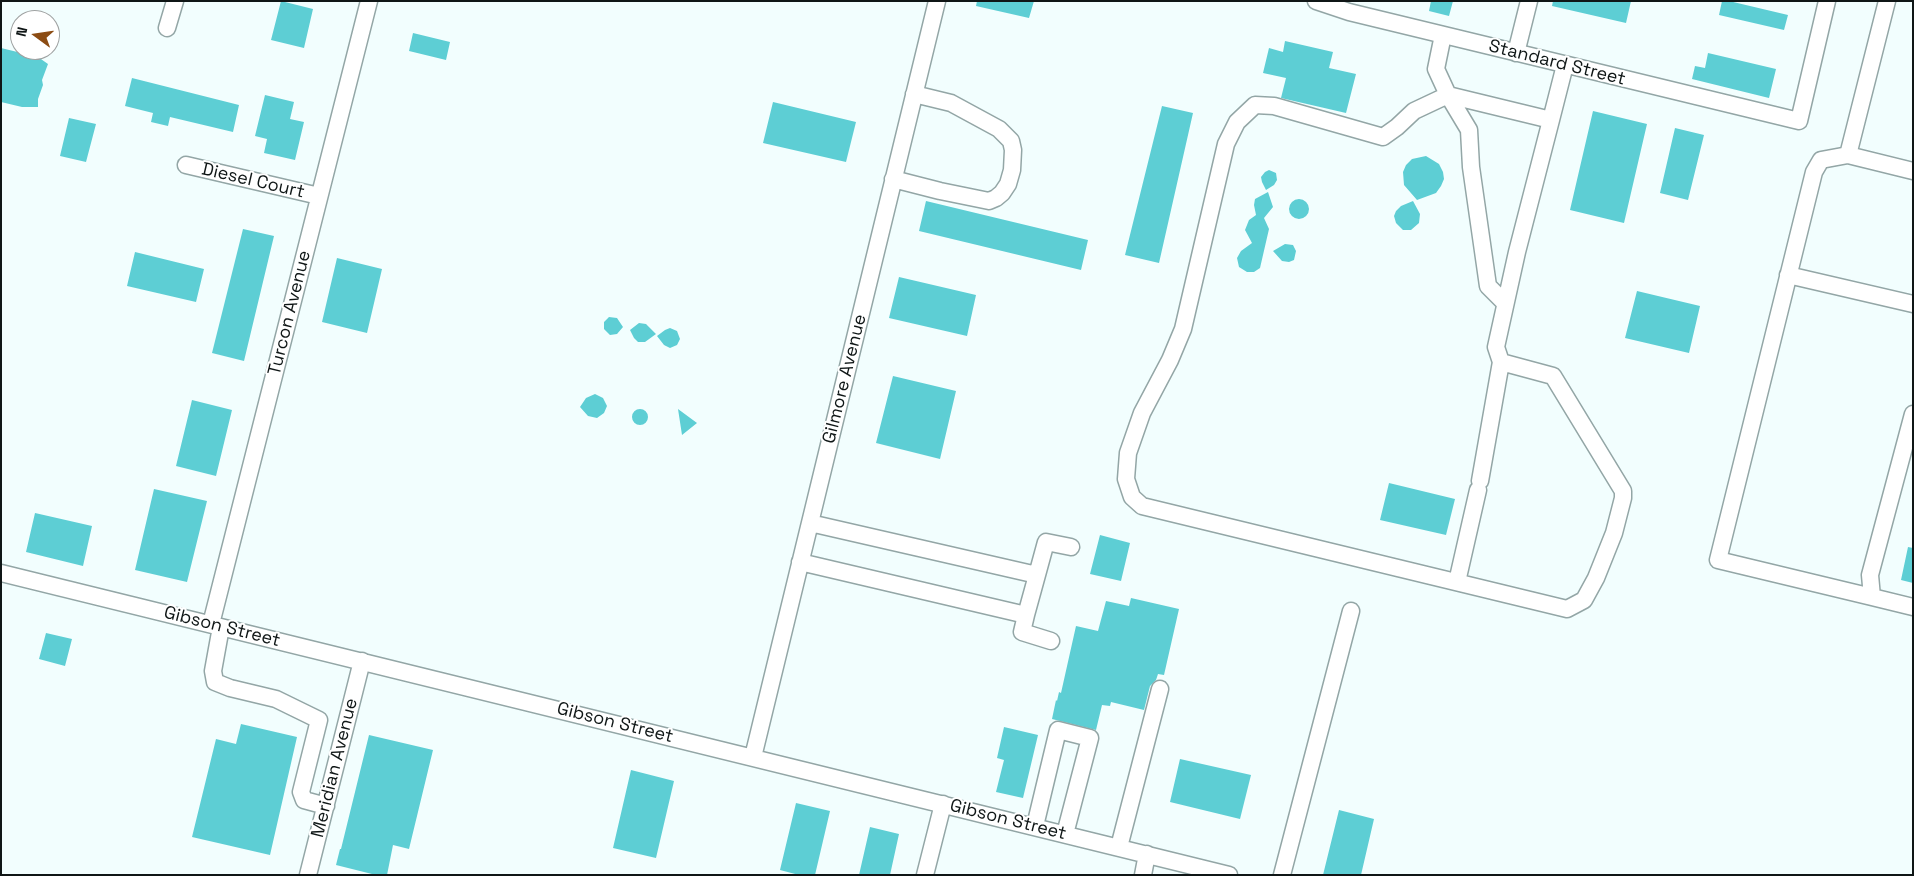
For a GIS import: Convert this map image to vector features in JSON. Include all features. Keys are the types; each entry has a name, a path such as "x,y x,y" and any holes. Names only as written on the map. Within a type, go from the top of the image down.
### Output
{"street":[{"path":"167,28 175,1"},
{"name":"Turcon Avenue","path":"319,720 276,700 230,688 215,682 213,671 216,625 369,1"},
{"name":"Gilmore Avenue","path":"753,757 937,1"},
{"name":"Standard Street","path":"1316,1 1351,7 1443,35 1799,121 1827,1"},
{"path":"1516,53 1529,1"},
{"path":"1848,155 1887,1"},
{"path":"1443,35 1436,69 1448,95 1469,130 1471,167 1488,286 1505,303"},
{"path":"1457,582 1479,486 1501,362 1496,347 1505,303 1565,65"},
{"path":"894,179 989,201 1002,193 1008,184 1012,170 1013,150 1011,141 999,129 951,103 914,94"},
{"path":"1501,362 1554,376 1623,491 1614,534 1596,578 1584,600 1567,609 1142,506 1132,496 1126,480 1128,453 1142,413 1170,360 1183,329 1226,144 1236,122 1255,105 1274,106 1383,137 1414,111 1448,95 1551,120"},
{"path":"1913,171 1848,155 1821,160 1814,172 1718,560 1913,607"},
{"name":"Diesel Court","path":"186,165 320,196"},
{"path":"1788,275 1913,304"},
{"path":"1872,597 1870,575 1913,414"},
{"path":"810,523 1036,575"},
{"path":"1051,641 1022,632 1046,542 1071,547"},
{"path":"800,562 1026,616"},
{"name":"Gibson Street","path":"1,572 1229,875"},
{"path":"1282,875 1351,611"},
{"name":"Meridian Avenue","path":"308,875 362,661"},
{"path":"1119,848 1160,690"},
{"path":"326,806 304,800 301,792 319,720 346,727"},
{"path":"1035,826 1058,730 1090,738 1065,834"},
{"path":"925,875 942,804"},
{"path":"1143,875 1147,854"}],"building":[{"path":"281,1 313,9 304,48 271,40"},
{"path":"977,1 1034,1 1029,18 976,6"},
{"path":"1431,1 1453,1 1449,16 1429,11"},
{"path":"1553,1 1631,1 1626,23 1552,6"},
{"path":"1722,1 1788,15 1784,30 1719,15"},
{"path":"413,33 450,42 446,60 409,51"},
{"path":"1285,41 1333,52 1329,68 1356,74 1346,113 1281,98 1286,78 1263,73 1269,48 1283,52"},
{"path":"1,48 10,50 10,60 42,60 48,64 42,80 43,85 38,99 38,107 22,107 1,102"},
{"path":"1708,53 1776,69 1769,98 1692,79 1695,66 1705,68"},
{"path":"132,78 239,105 233,132 170,117 168,126 151,122 153,113 125,106"},
{"path":"265,95 294,102 290,119 304,122 295,160 264,153 267,139 255,136"},
{"path":"773,102 856,122 846,162 763,143"},
{"path":"1162,106 1193,113 1159,263 1125,255"},
{"path":"1593,111 1647,124 1624,223 1570,210"},
{"path":"69,118 96,124 86,162 60,156"},
{"path":"1675,128 1704,135 1688,200 1660,193"},
{"path":"1426,156 1439,164 1444,179 1436,193 1417,200 1404,185 1403,172 1406,165 1412,159"},
{"path":"1269,170 1276,173 1277,180 1274,185 1266,190 1261,177"},
{"path":"1268,192 1273,207 1264,218 1269,229 1260,268 1254,272 1247,272 1239,267 1237,258 1241,251 1252,243 1245,230 1249,220 1256,215 1255,199"},
{"path":"1299,199 1306,202 1309,209 1306,216 1299,219 1292,216 1289,209 1292,202"},
{"path":"926,201 1088,240 1081,270 919,231"},
{"path":"1413,201 1420,214 1419,223 1411,230 1403,230 1396,223 1394,216 1401,206"},
{"path":"243,229 274,236 244,361 212,353"},
{"path":"1285,244 1293,245 1296,251 1294,260 1289,262 1282,261 1273,251"},
{"path":"135,252 204,269 196,302 127,286"},
{"path":"337,258 382,269 367,333 322,322"},
{"path":"899,277 976,295 967,336 889,318"},
{"path":"1637,291 1700,306 1689,353 1625,338"},
{"path":"609,317 617,318 623,327 617,334 610,335 604,329 604,322"},
{"path":"639,323 646,324 656,334 645,342 638,342 630,330"},
{"path":"670,328 677,331 680,339 677,345 670,348 664,345 657,336"},
{"path":"893,376 956,391 940,459 876,443"},
{"path":"595,394 603,398 607,406 604,413 597,418 588,416 580,407 586,398"},
{"path":"192,400 232,410 216,476 176,466"},
{"path":"640,409 646,411 648,417 646,423 640,425 634,423 632,417 634,411"},
{"path":"678,409 697,423 682,435"},
{"path":"1389,483 1455,499 1446,535 1380,520"},
{"path":"154,489 207,501 187,582 135,570"},
{"path":"35,513 92,526 83,566 26,552"},
{"path":"1100,535 1130,543 1121,581 1090,574"},
{"path":"1908,547 1913,548 1913,583 1901,580"},
{"path":"1131,598 1179,609 1164,675 1158,674 1156,680 1150,686 1144,710 1111,702 1110,706 1102,705 1096,730 1052,719 1056,700 1059,692 1061,693 1076,626 1098,631 1106,601 1129,606"},
{"path":"46,633 72,639 65,666 39,659"},
{"path":"241,724 297,737 270,855 192,837 216,739 236,744"},
{"path":"1004,727 1038,735 1023,798 996,792 1004,760 997,758"},
{"path":"369,735 433,750 409,849 393,845 387,875 376,875 336,865"},
{"path":"1180,759 1251,775 1240,819 1170,802"},
{"path":"631,770 674,781 656,858 613,848"},
{"path":"796,803 830,811 815,875 799,875 780,870"},
{"path":"1339,810 1374,819 1361,875 1323,875"},
{"path":"870,827 899,834 890,875 859,875"}]}
